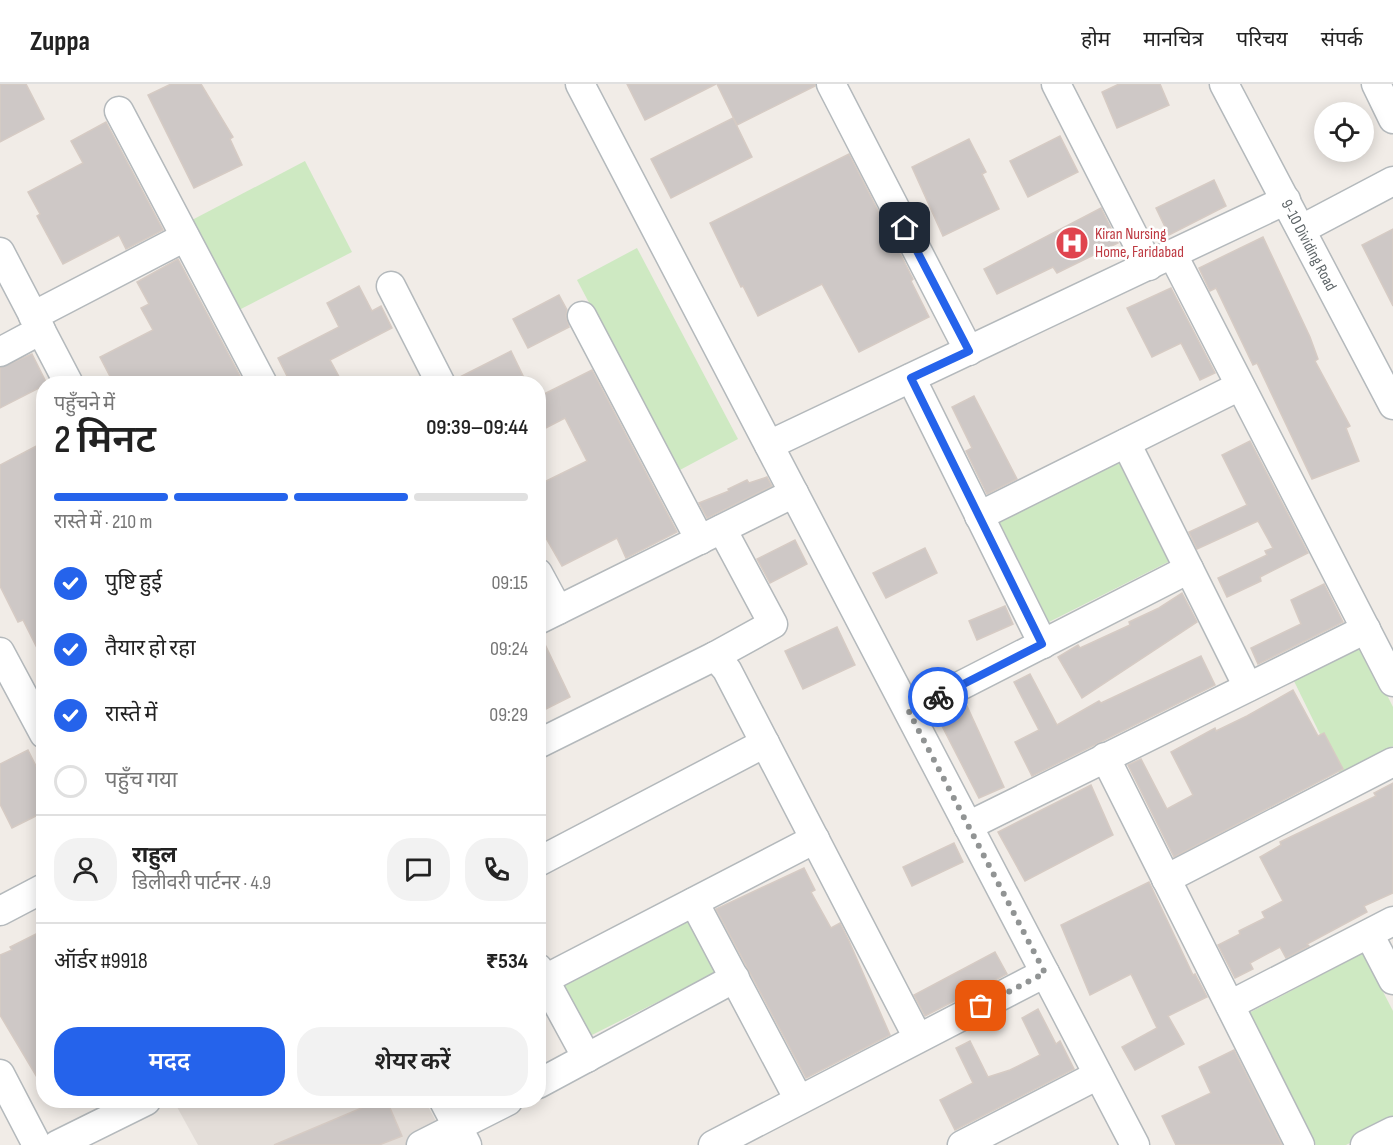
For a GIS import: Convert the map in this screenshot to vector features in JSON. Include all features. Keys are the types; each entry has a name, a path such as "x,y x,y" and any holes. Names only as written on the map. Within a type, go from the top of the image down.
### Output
{"street":[{"path":"580,84 1135,1145"},
{"path":"831,84 969,351"},
{"path":"1056,84 1161,261 1240,386 1393,682"},
{"name":"9-10 Dividing Road","path":"1224,84 1393,405"},
{"path":"1376,84 1393,118"},
{"path":"119,111 259,376"},
{"path":"1302,229 1393,181"},
{"path":"769,445 1287,200"},
{"path":"0,351 37,323 185,237"},
{"path":"0,252 65,376"},
{"path":"391,286 437,376"},
{"path":"546,740 715,656 773,624 711,534 582,316"},
{"path":"911,378 1042,644"},
{"path":"979,516 1240,386"},
{"path":"1126,443 1248,687"},
{"path":"548,615 794,493"},
{"path":"909,712 1189,569"},
{"path":"968,826 1366,628"},
{"path":"0,652 36,719"},
{"path":"715,656 727,670 918,1038"},
{"path":"546,858 765,743"},
{"path":"1105,757 1300,1145"},
{"path":"1166,879 1393,762"},
{"path":"546,972 694,902 815,839"},
{"path":"0,911 36,892"},
{"path":"694,902 799,1100"},
{"path":"1230,1005 1381,928 1393,980"},
{"path":"713,1145 1045,973"},
{"path":"546,1080 735,978"},
{"path":"546,981 587,1058"},
{"path":"0,1074 37,1145"},
{"path":"962,1145 1003,1136 1098,1075"},
{"path":"57,1145 132,1108"},
{"path":"448,1108 463,1137"},
{"path":"421,1145 463,1137 499,1108"},
{"path":"1365,1145 1393,1131"}],"shaded area":[{"path":"178,1108 429,1108 449,1145 198,1145"}],"green space":[{"path":"305,161 352,252 239,310 192,220"},
{"path":"637,248 738,439 678,471 577,280"},
{"path":"1121,457 1172,560 1049,622 998,519"},
{"path":"1362,645 1393,707 1393,746 1339,773 1293,679"},
{"path":"690,920 717,972 588,1037 562,985"},
{"path":"1363,953 1393,1011 1393,1121 1346,1145 1316,1145 1247,1014"}],"building":[{"path":"0,84 26,84 44,119 0,142"},
{"path":"171,84 201,84 233,137 230,139 242,165 194,188 148,95"},
{"path":"627,84 716,84 645,120"},
{"path":"717,84 815,84 815,86 737,125"},
{"path":"1119,84 1160,84 1169,105 1117,128 1102,92"},
{"path":"733,118 752,157 671,198 651,159"},
{"path":"106,122 163,230 126,249 119,235 63,264 37,216 40,214 28,192 83,163 71,141"},
{"path":"1060,136 1078,172 1028,197 1010,161"},
{"path":"969,139 986,172 982,174 999,209 943,236 912,167"},
{"path":"849,154 913,279 911,281 929,317 859,352 822,284 758,316 743,286 741,287 710,223"},
{"path":"1214,180 1226,206 1169,235 1156,208"},
{"path":"1101,208 1118,243 1057,273 1053,267 997,294 984,269"},
{"path":"1393,229 1393,306 1362,245"},
{"path":"1263,237 1310,337 1318,359 1315,361 1350,426 1346,428 1359,461 1312,479 1257,363 1253,365 1216,288 1210,291 1199,268"},
{"path":"178,259 240,376 110,376 100,357 153,330 141,308 149,304 137,282"},
{"path":"359,286 372,311 381,306 392,328 330,360 339,376 287,376 278,358 339,327 327,303"},
{"path":"1171,288 1215,373 1200,380 1181,343 1152,357 1127,308"},
{"path":"559,295 567,310 569,327 528,348 513,319"},
{"path":"511,351 523,376 462,376"},
{"path":"32,354 43,376 36,376 36,390 0,408 0,368"},
{"path":"592,370 677,532 626,558 617,538 562,566 546,538 546,481 587,461 565,418 546,428 546,393"},
{"path":"974,396 1017,479 987,494 966,451 972,448 952,407"},
{"path":"1250,441 1308,553 1260,577 1261,581 1227,597 1218,578 1267,555 1265,551 1273,548 1258,521 1197,549 1189,532 1247,505 1222,455"},
{"path":"36,446 36,646 23,620 18,622 0,586 0,465"},
{"path":"767,477 772,486 707,518 699,503 729,491 728,489 747,480 749,483"},
{"path":"795,540 807,564 770,583 757,559"},
{"path":"925,548 937,573 886,598 873,573"},
{"path":"1324,584 1343,622 1258,664 1251,648 1301,624 1291,600"},
{"path":"1182,593 1197,622 1082,698 1058,657 1078,645 1080,648 1130,625 1129,622 1159,608"},
{"path":"1005,606 1013,624 977,640 969,621"},
{"path":"837,627 855,665 803,689 785,651"},
{"path":"546,647 570,697 546,709"},
{"path":"1201,656 1215,685 1032,776 1015,742 1039,730 1014,682 1030,674 1057,725 1099,701 1101,703"},
{"path":"1293,690 1318,736 1324,733 1343,769 1174,857 1128,765 1141,759 1167,809 1193,795 1171,752 1215,728 1216,731 1247,716"},
{"path":"967,706 1004,787 979,798 939,720"},
{"path":"28,750 36,766 36,816 12,828 0,804 0,764"},
{"path":"1393,783 1393,893 1364,906 1367,912 1307,944 1309,946 1286,958 1280,947 1250,963 1253,969 1235,978 1218,945 1265,918 1262,912 1283,901 1260,857 1281,845 1280,842 1376,796 1374,793"},
{"path":"1091,785 1113,835 1025,881 998,832"},
{"path":"954,843 963,862 912,886 903,867"},
{"path":"804,868 815,890 811,892 831,928 840,923 890,1035 806,1078 716,909"},
{"path":"1149,882 1193,975 1195,974 1207,997 1168,1016 1184,1044 1135,1070 1122,1047 1157,1028 1131,974 1090,995 1061,925"},
{"path":"36,934 36,1076 0,1015 0,955 12,950 10,947"},
{"path":"995,952 1007,974 925,1016 914,995"},
{"path":"1038,1009 1056,1044 1060,1041 1074,1069 955,1130 940,1100 973,1083 956,1048 970,1041 988,1077 1010,1070 1040,1055 1022,1018"},
{"path":"1234,1050 1282,1145 1176,1145 1162,1116 1211,1093 1199,1067"},
{"path":"361,1108 390,1108 402,1136 379,1145 274,1145"}],"way so far":[{"path":"938,697 909,712 1045,973 981,1006"}],"place":[{"name":"Kiran Nursing Home, Faridabad","path":"1072,243"}],"route":[{"path":"905,228 969,351 911,378 1042,644 938,697"}]}
